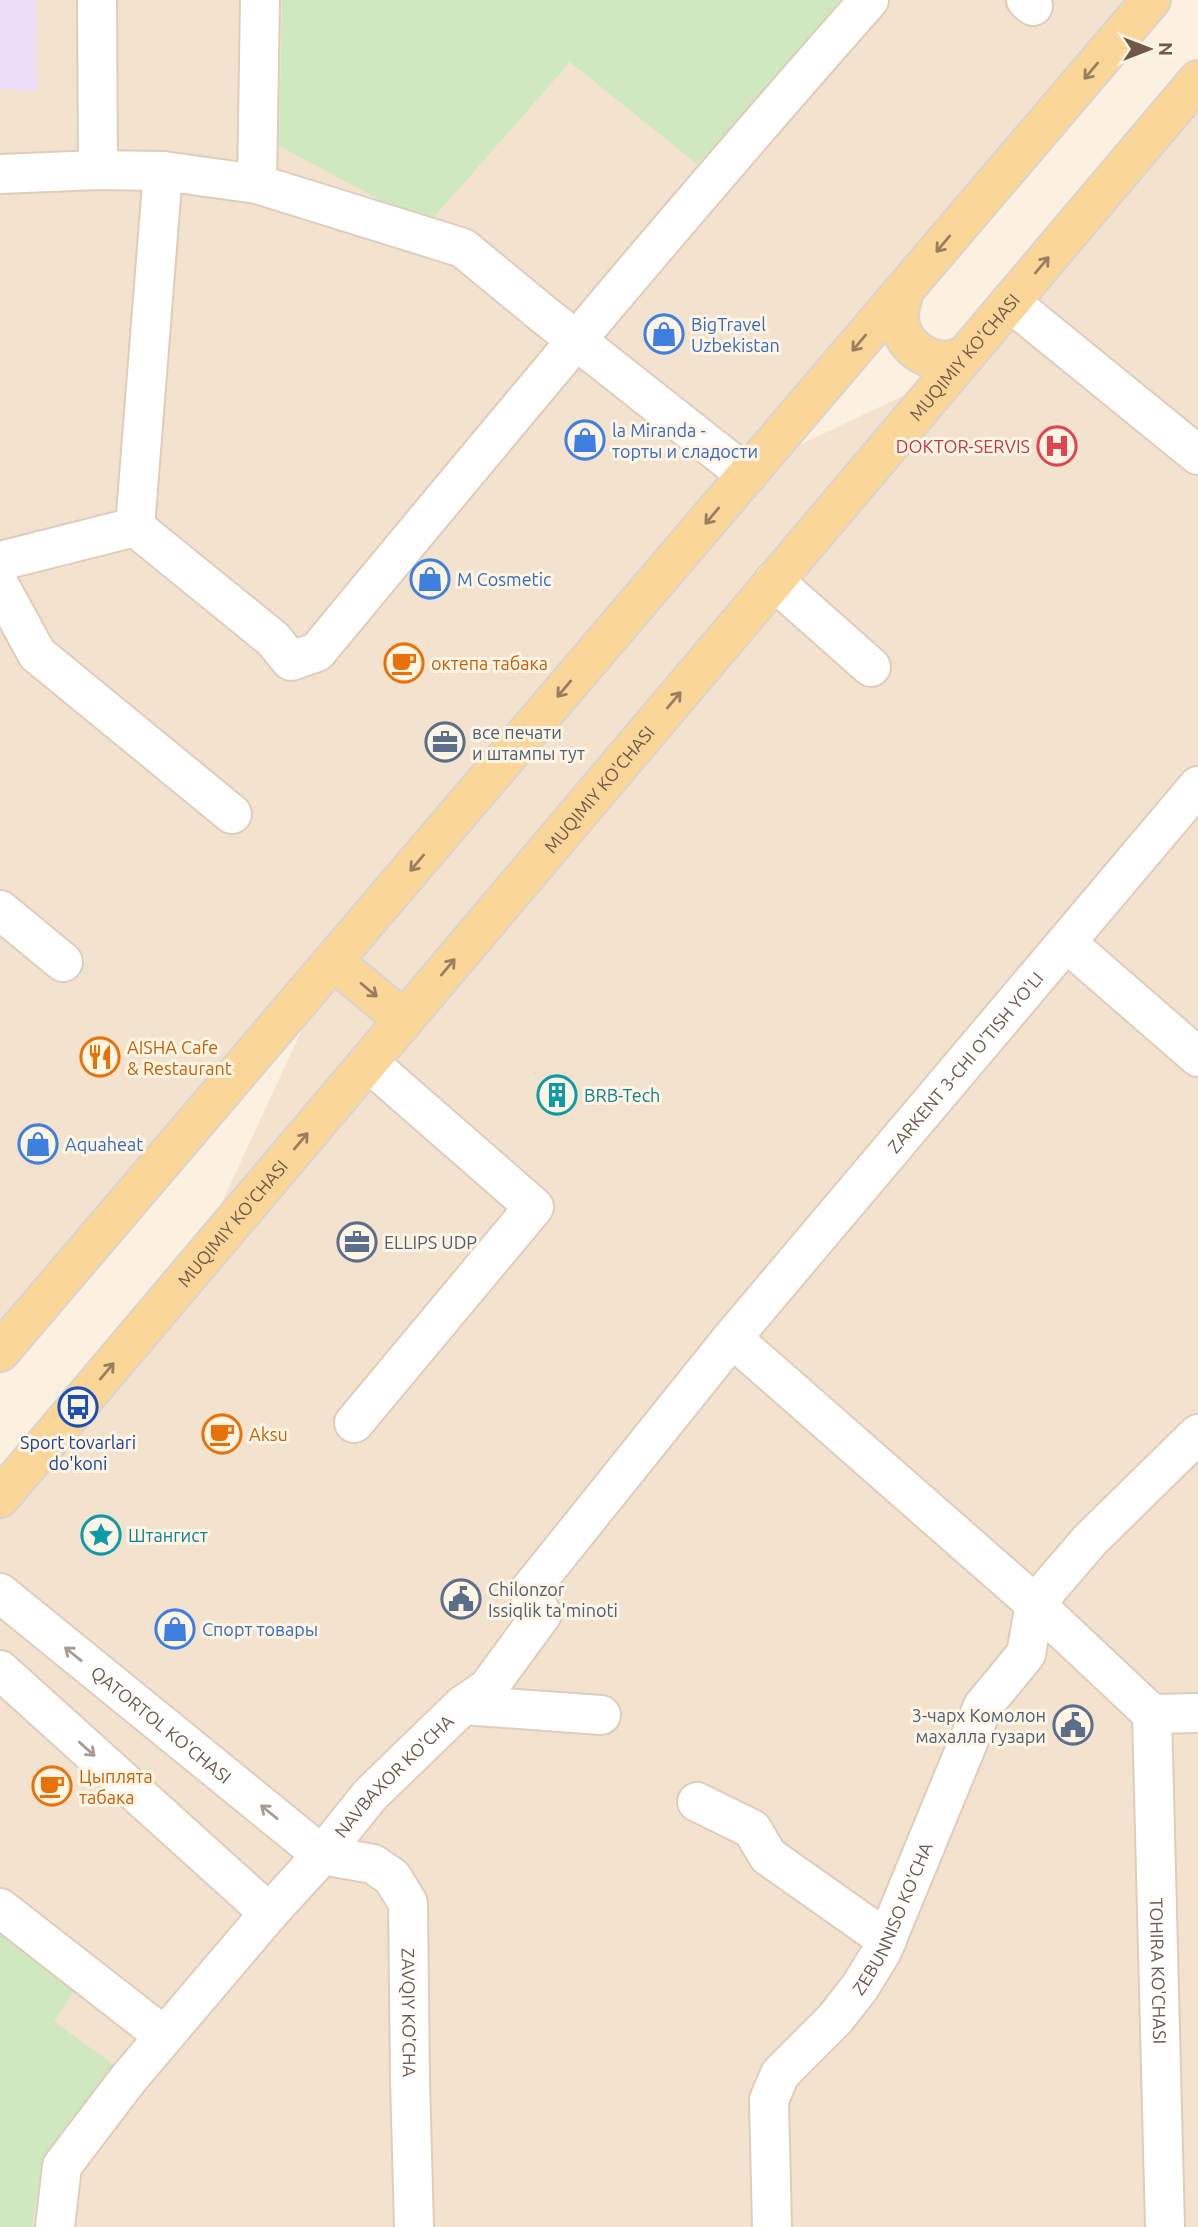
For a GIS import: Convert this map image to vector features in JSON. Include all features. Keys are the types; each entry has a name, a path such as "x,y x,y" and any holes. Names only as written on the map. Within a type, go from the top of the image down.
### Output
{"main road":[{"path":"0,1352 1151,0"},
{"name":"MUQIMIY KO'CHASI","path":"0,1498 1198,80"},
{"path":"904,291 899,322 903,335 912,347 925,357 940,361 958,360 966,354"},
{"path":"333,961 404,1020"}],"street":[{"path":"97,0 98,170"},
{"path":"257,184 260,0"},
{"path":"135,527 273,639 291,661 317,652 575,340 730,157 869,0"},
{"path":"135,527 163,170"},
{"path":"0,174 163,170 257,184 463,248 747,475"},
{"path":"1010,302 1198,455"},
{"path":"0,561 135,527"},
{"path":"774,581 872,667"},
{"path":"0,586 37,654 232,814"},
{"name":"ZARKENT 3-CHI O'TISH YO'LI","path":"732,1338 1198,786"},
{"path":"0,910 63,962"},
{"path":"1067,943 1198,1057"},
{"path":"354,1423 534,1207 368,1062"},
{"path":"732,1338 1035,1604 1152,1714 1198,1713"},
{"name":"NAVBAXOR KO'CHA","path":"55,2227 62,2166 98,2118 164,2036 322,1855 370,1795 476,1697 542,1614 529,1591 732,1338"},
{"path":"1035,1604 1090,1540 1198,1434"},
{"name":"QATORTOL KO'CHASI","path":"0,1593 322,1855"},
{"name":"ZEBUNNISO KO'CHA","path":"772,2227 769,2101 779,2074 860,1987 887,1940 984,1706 1026,1654 1035,1604"},
{"path":"0,1670 270,1913"},
{"path":"476,1697 601,1715"},
{"name":"TOHIRA KO'CHASI","path":"1152,1714 1165,2227"},
{"path":"697,1802 752,1829 768,1856 887,1940"},
{"name":"ZAVQIY KO'CHA","path":"322,1855 373,1864 392,1877 408,1903 414,2227"},
{"path":"0,1908 164,2036"}],"shaded area":[{"path":"0,0 1151,0 755,466 951,373 1198,80 1198,2227 0,2227 0,1498 188,1275 333,963 0,1352"},
{"path":"0,0 36,0 37,91 0,89"}],"green space":[{"path":"282,0 849,0 697,164 570,62 427,225 279,146"},
{"path":"0,1931 75,1990 54,2021 118,2068 41,2173 32,2227 0,2227"}],"place":[{"name":"BigTravel Uzbekistan","path":"664,334"},
{"name":"la Miranda - торты и сладости","path":"585,440"},
{"name":"DOKTOR-SERVIS","path":"1057,446"},
{"name":"M Cosmetic","path":"430,579"},
{"name":"октепа табака","path":"404,663"},
{"name":"все печати и штампы тут","path":"445,742"},
{"name":"AISHA Cafe & Restaurant","path":"100,1057"},
{"name":"BRB-Tech","path":"557,1095"},
{"name":"Aquaheat","path":"38,1144"},
{"name":"ELLIPS UDP","path":"357,1242"},
{"name":"Sport tovarlari do'koni","path":"78,1407"},
{"name":"Aksu","path":"222,1434"},
{"name":"Штангист","path":"101,1535"},
{"name":"Chilonzor Issiqlik ta'minoti","path":"461,1599"},
{"name":"Спорт товары","path":"175,1629"},
{"name":"3-чарх Комолон махалла гузари","path":"1073,1725"},
{"name":"Цыплята табака","path":"52,1786"}]}
